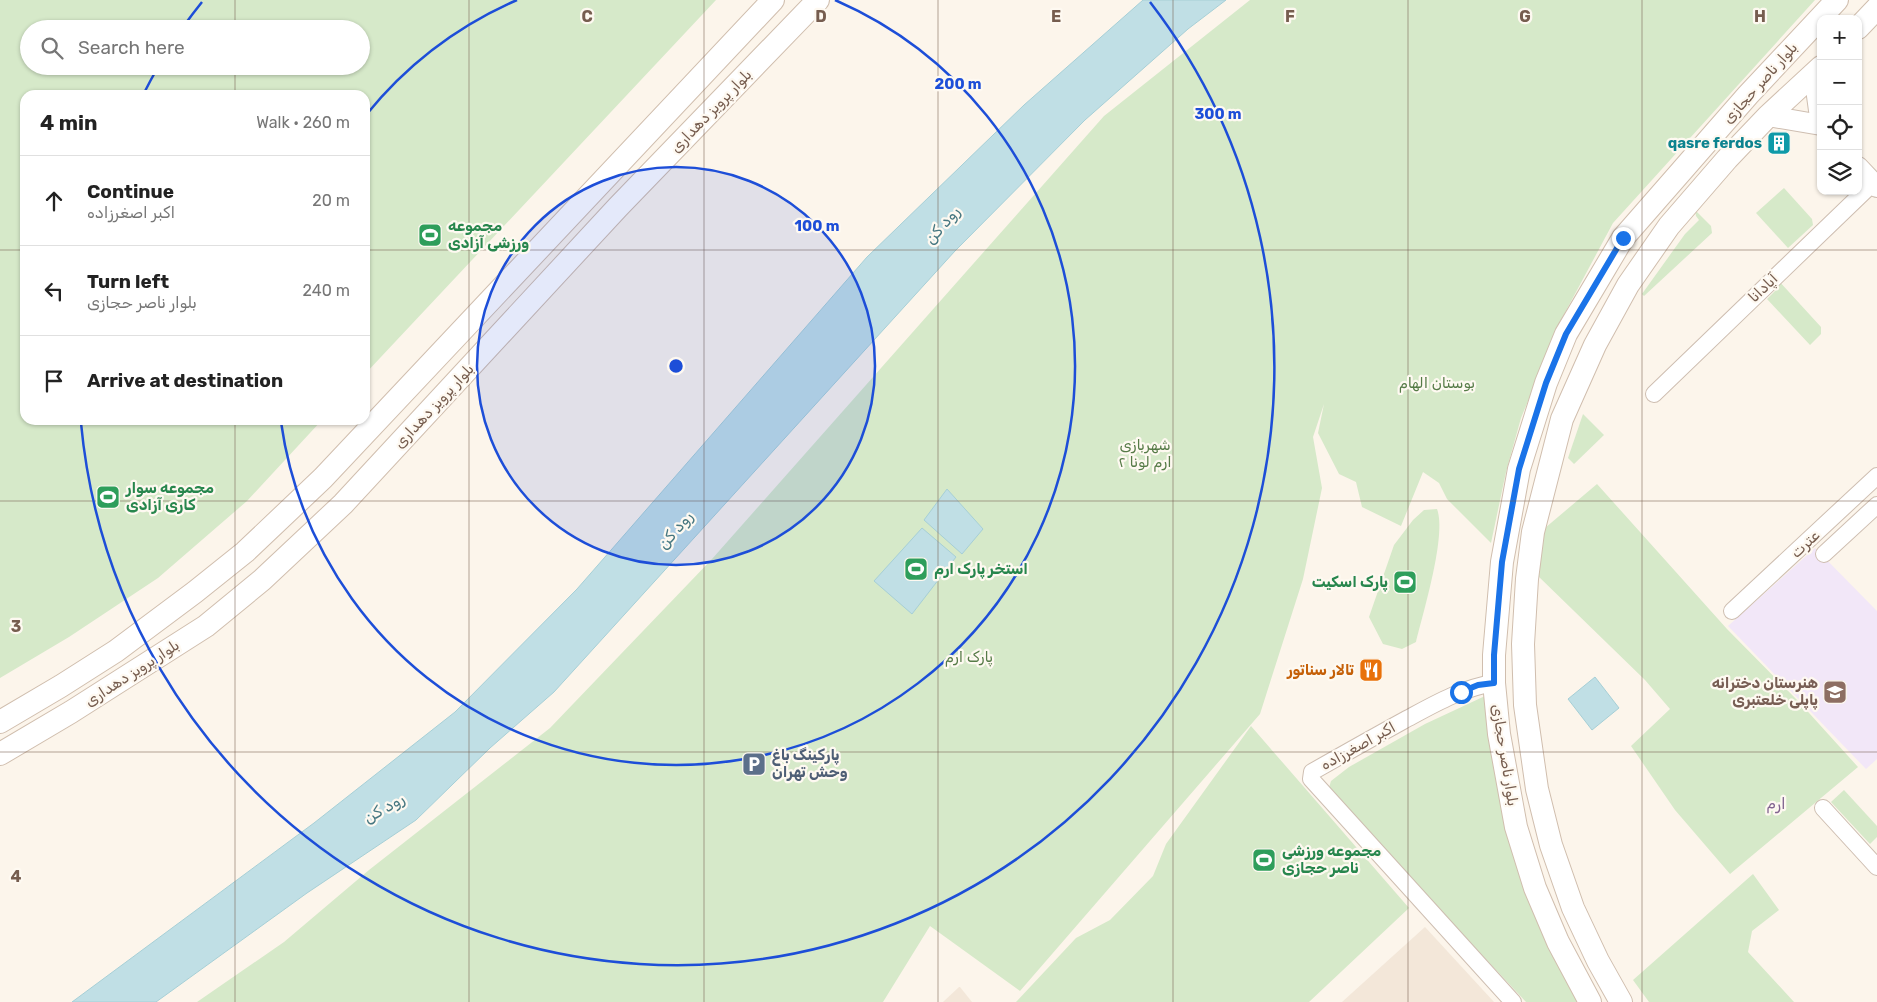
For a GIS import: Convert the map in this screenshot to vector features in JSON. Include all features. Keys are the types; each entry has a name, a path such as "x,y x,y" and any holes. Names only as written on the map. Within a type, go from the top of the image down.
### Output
{"main road":[{"name":"بلوار پرویز دهداری","path":"0,722 61,686 116,650 195,592 245,552 323,478 773,0"},
{"name":"بلوار پرویز دهداری","path":"0,754 71,712 206,626 262,580 343,504 618,207 818,0"},
{"name":"بلوار ناصر حجازی","path":"1590,1002 1550,925 1535,888 1508,786 1499,734 1494,683 1494,655 1502,562 1519,469 1546,383 1566,334 1623,238 1748,95 1837,0"},
{"path":"1862,24 1877,8"},
{"name":"بلوار ناصر حجازی","path":"1621,1002 1598,961 1573,908 1551,846 1537,789 1525,705 1524,652 1527,578 1533,532 1562,419 1611,314 1628,285 1669,226 1727,159 1768,116 1817,70"}],"street":[{"path":"1768,116 1817,124"},
{"path":"1862,171 1875,185"},
{"name":"آپادانا","path":"1654,394 1875,185"},
{"name":"عترت","path":"1732,611 1877,476"},
{"path":"1824,554 1877,506"},
{"name":"اکبر اصغرزاده","path":"1494,683 1478,685 1418,713 1320,767 1312,772 1311,778 1513,1002"},
{"path":"1823,808 1877,867"}],"shaded area":[{"name":"هنرستان دخترانه پاپلی خلعتبری","path":"1815,548 1877,611 1877,759 1866,769 1728,626"},
{"path":"1425,927 1494,1002 1342,1002"},
{"path":"959,987 972,1002 943,1002"}],"green space":[{"name":"مجموعه ورزشی آزادی","path":"0,0 716,0 370,369 370,90 20,90 20,425 317,425 247,501 158,578 69,637 0,678"},
{"name":"پارک ارم","path":"1250,0 1815,0 1613,223 1561,320 1521,418 1506,472 1491,543 1447,499 1439,483 1423,472 1401,526 1362,507 1356,482 1339,474 1318,433 1324,404 1313,437 1322,488 1303,579 1260,714 1020,991 930,926 883,1002 197,1002 284,942 369,870 550,728 712,559 1104,116"},
{"path":"1784,188 1812,219 1813,225 1788,248 1756,213"},
{"path":"1695,210 1711,226 1712,233 1644,296 1642,294 1685,234 1699,220"},
{"path":"1778,280 1821,327 1821,334 1810,345 1767,299 1778,288"},
{"path":"1583,414 1604,435 1574,464 1568,458"},
{"path":"1597,484 1727,629 1800,703 1858,767 1730,874 1675,810 1631,746 1670,709 1645,680 1537,575 1545,528"},
{"name":"پارک اسکیت","path":"1437,509 1439,537 1437,555 1416,642 1402,649 1383,644 1369,617 1394,545 1413,520 1424,510"},
{"path":"1485,696 1579,1002 1526,1002 1328,791 1331,781 1349,767 1425,724"},
{"name":"مجموعه ورزشی ناصر حجازی","path":"1251,726 1409,908 1309,1002 1016,1002 1076,938 1110,920 1153,876 1166,844"},
{"path":"1844,790 1877,826 1877,837 1870,844 1831,802"},
{"path":"1753,874 1779,910 1752,931 1748,952 1794,1002 1649,1002 1633,980"}],"water":[{"name":"رود کن","path":"1143,0 1226,0 1188,29 1085,120 955,251 554,692 490,748 416,820 307,893 156,1002 72,1002 314,823 455,712 577,589 867,257 1024,105"},
{"path":"947,489 983,529 962,554 924,520"},
{"name":"استخر پارک ارم","path":"922,528 956,557 912,614 874,581"},
{"path":"1595,677 1619,708 1592,730 1568,699"}],"place":[{"name":"qasre ferdos","path":"1779,143"},
{"name":"مجموعه ورزشی آزادی","path":"430,235"},
{"name":"مجموعه سوار کاری آزادی","path":"108,497"},
{"name":"استخر پارک ارم","path":"916,569"},
{"name":"پارک اسکیت","path":"1405,582"},
{"name":"تالار سناتور","path":"1371,670"},
{"name":"هنرستان دخترانه پاپلی خلعتبری","path":"1835,692"},
{"name":"پارکینگ باغ وحش تهران","path":"754,764"},
{"name":"مجموعه ورزشی ناصر حجازی","path":"1264,860"}],"district":[{"name":"ارم","path":"1776,803"}],"route":[{"path":"1461,692 1478,685 1494,683 1494,655 1502,562 1519,469 1546,383 1566,334 1623,238"}],"park label":[{"name":"بوستان الهام","path":"1437,383"},
{"name":"شهربازی ارم لونا ۲","path":"1145,454"}]}
